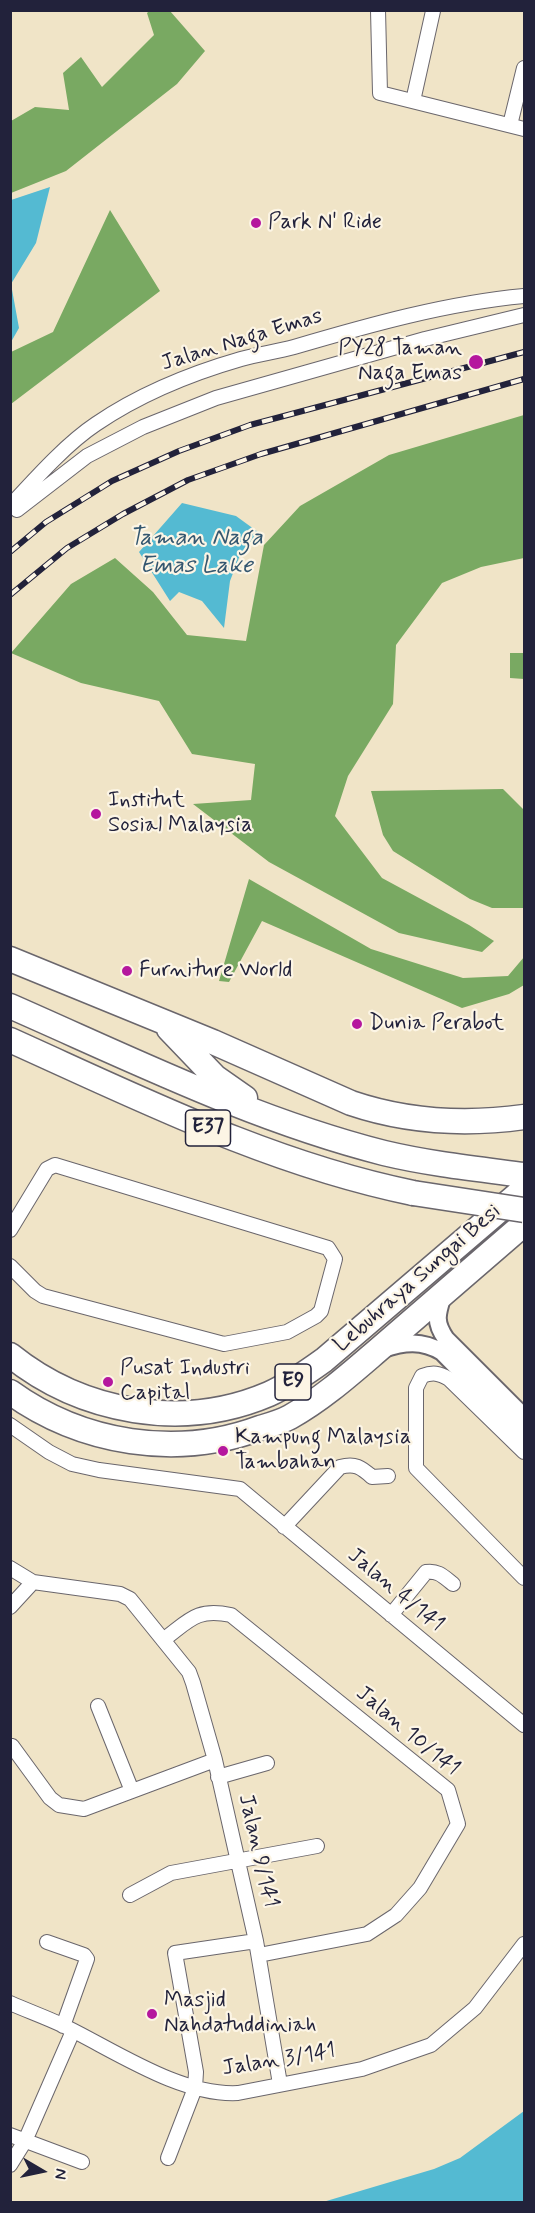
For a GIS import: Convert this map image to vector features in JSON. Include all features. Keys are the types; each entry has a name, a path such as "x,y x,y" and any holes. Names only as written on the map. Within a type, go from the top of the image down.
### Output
{"highway":[{"path":"10,958 373,1111 400,1117 452,1122 525,1117"},
{"name":"E37","path":"10,1006 225,1101 274,1119 386,1153 469,1168 525,1174"},
{"path":"161,1021 215,1077 274,1119"},
{"name":"E37","path":"10,1040 182,1118 312,1168 364,1183 413,1193 525,1210"},
{"name":"Lebuhraya Sungai Besi","path":"10,1355 56,1386 83,1398 111,1406 177,1414 211,1411 244,1403 270,1394 295,1381 324,1360 525,1188"},
{"name":"Lebuhraya Sungai Besi","path":"10,1392 56,1419 107,1438 177,1445 218,1441 287,1418 333,1389 525,1224"}],"street":[{"path":"378,10 381,93 525,129"},
{"path":"413,101 433,11"},
{"path":"510,125 521,95 525,68"},
{"name":"Jalan Naga Emas","path":"10,506 32,482 94,425 130,403 172,382 242,358 291,348 335,334 486,300 525,296"},
{"path":"10,515 87,456 143,427 216,398 379,352 525,315"},
{"path":"10,1230 47,1169 55,1165 328,1248 334,1259 321,1311 316,1316 279,1335 224,1344 43,1296 10,1266"},
{"path":"443,1294 437,1314 438,1328 446,1339 525,1417"},
{"path":"378,1351 406,1343 432,1346 441,1352 525,1435"},
{"path":"525,1452 449,1378 431,1373 422,1376 416,1388 416,1468 525,1578"},
{"name":"Jalan 4/141","path":"10,1425 72,1464 99,1470 240,1489 525,1725"},
{"path":"284,1527 340,1467 351,1464 360,1466 372,1477 387,1476"},
{"path":"10,1568 33,1581 10,1607"},
{"path":"391,1615 426,1572 438,1573 453,1584"},
{"name":"Jalan 9/141","path":"33,1581 120,1594 130,1599 189,1672 215,1760 257,1948 280,2084"},
{"name":"Jalan 10/141","path":"163,1640 199,1613 215,1612 231,1615 448,1790 458,1824 420,1888 396,1915 367,1934 257,1948 175,1953 196,2072 195,2088"},
{"path":"98,1706 132,1791"},
{"path":"12,1746 50,1798 59,1804 84,1809 215,1760"},
{"path":"218,1777 267,1763"},
{"path":"130,1895 171,1873 317,1846"},
{"path":"10,2164 25,2141 68,2028 87,1959 84,1955 47,1942"},
{"name":"Jalan 3/141","path":"10,2003 68,2028 134,2062 195,2088 222,2094 238,2093 362,2069 431,2045 475,2008 525,1944"},
{"path":"168,2158 195,2088"},
{"path":"10,2135 82,2163"}],"green space":[{"path":"150,10 170,11 205,51 177,84 66,171 11,193 11,121 35,107 69,110 63,73 81,57 102,87 154,35 147,13"},
{"path":"110,210 160,291 11,404 11,352 53,332"},
{"path":"524,415 524,558 481,567 442,583 396,645 393,704 348,776 335,816 382,878 494,941 482,952 399,933 269,862 193,804 251,800 255,764 192,754 159,701 81,683 11,653 71,584 115,558 153,592 187,635 246,641 264,545 300,506 389,455"},
{"path":"510,653 524,653 524,679 510,678"},
{"path":"503,789 524,810 524,908 492,908 470,899 393,851 383,835 371,791"},
{"path":"249,879 371,949 463,978 508,976 524,957 524,985 509,994 462,1008 262,921 229,982 219,981"}],"water":[{"path":"50,187 36,243 11,284 11,200"},
{"path":"11,284 19,328 11,342"},
{"name":"Taman Naga Emas Lake","path":"182,503 236,516 258,532 240,555 230,581 224,628 202,601 179,592 170,601 139,552"},
{"path":"524,2111 524,2202 323,2202 434,2169 460,2158"}],"railway":[{"path":"10,552 46,522 112,481 179,451 250,425 524,352"},
{"path":"10,595 67,548 123,514 188,480 261,454 524,379"}],"place":[{"name":"Park N' Ride","path":"256,223"},
{"name":"PY28 Taman Naga Emas","path":"476,362"},
{"name":"Institut Sosial Malaysia","path":"96,814"},
{"name":"Furniture World","path":"127,971"},
{"name":"Dunia Perabot","path":"357,1024"},
{"name":"Pusat Industri Capital","path":"108,1382"},
{"name":"Kampung Malaysia Tambahan","path":"223,1451"},
{"name":"Masjid Nahdatuddiniah","path":"152,2014"}]}
